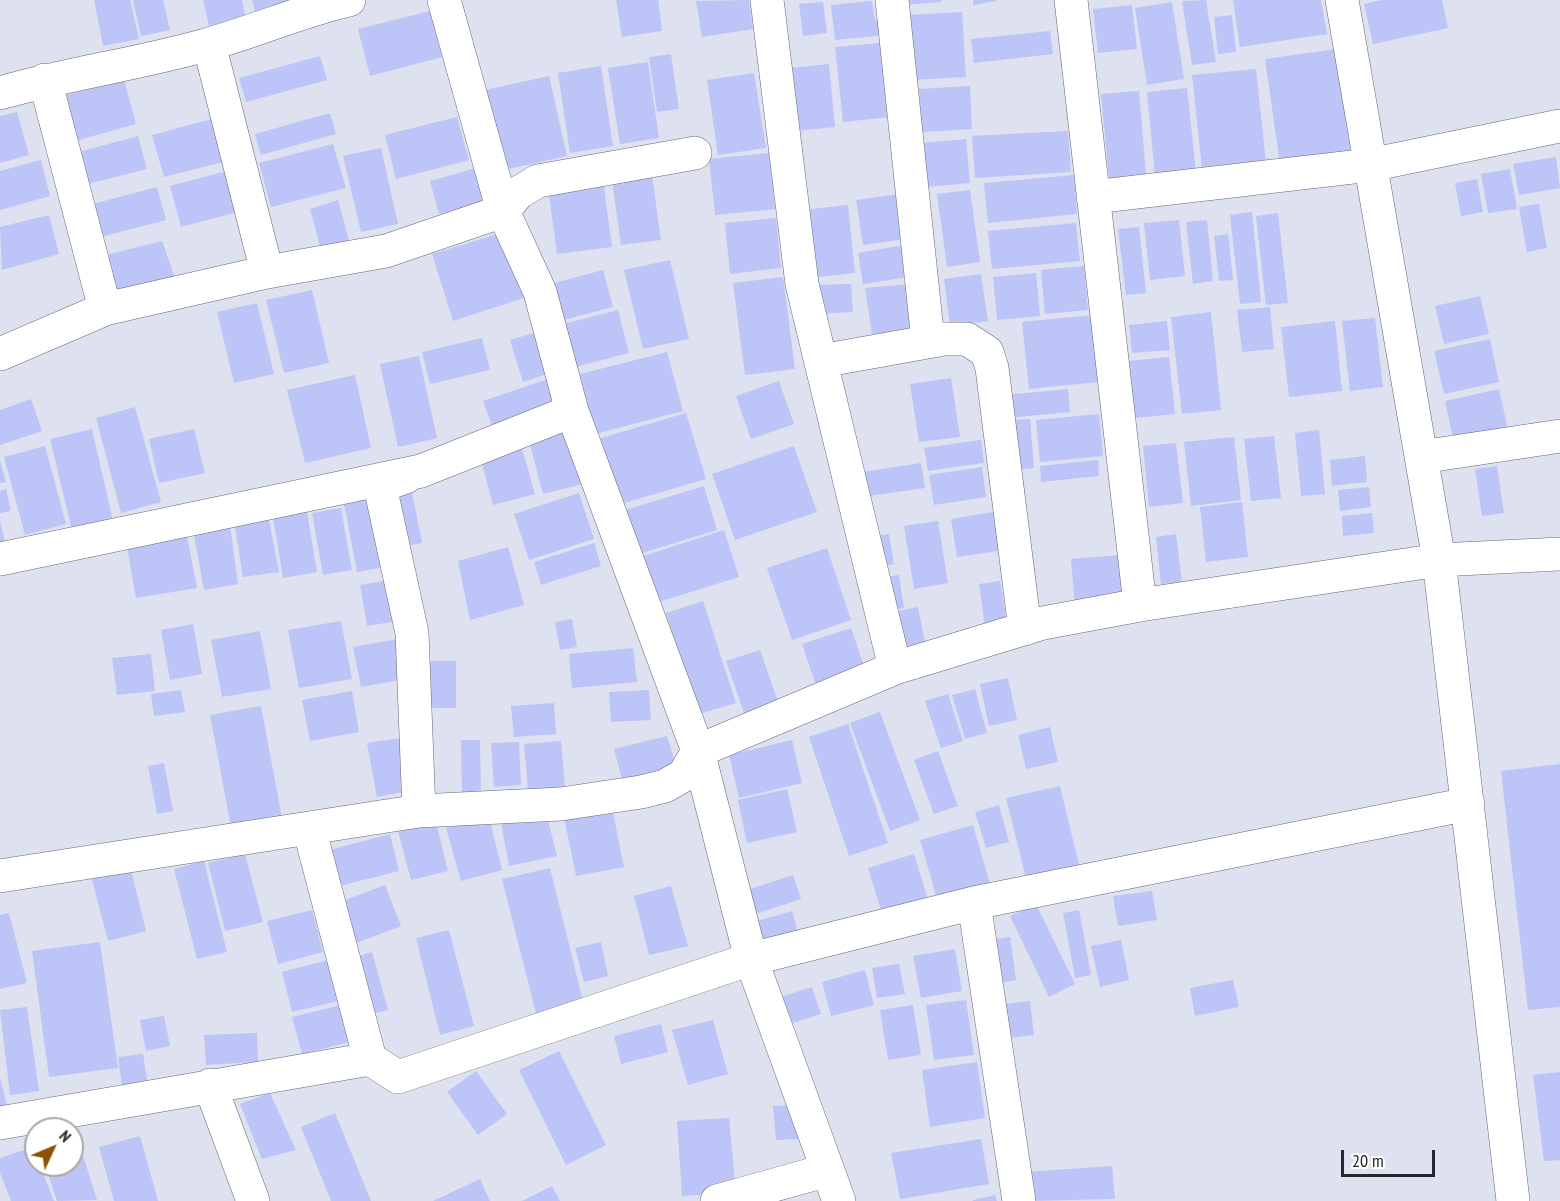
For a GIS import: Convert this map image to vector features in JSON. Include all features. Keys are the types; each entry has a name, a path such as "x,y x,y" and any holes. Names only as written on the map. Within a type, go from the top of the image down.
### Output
{"street":[{"path":"0,93 45,80 209,44 323,6 349,0"},
{"path":"444,0 503,211 540,292 572,411 698,751 751,959 839,1201"},
{"path":"767,0 802,284 896,668"},
{"path":"892,0 928,341"},
{"path":"1071,0 1140,605"},
{"path":"1342,0 1439,560 1513,1201"},
{"path":"209,44 267,272"},
{"path":"45,80 105,309"},
{"path":"1093,197 1370,165 1560,126"},
{"path":"0,354 105,309 267,272 386,251 503,211 518,194 538,181 696,153"},
{"path":"821,362 928,341 967,339 987,352 992,368 1025,628"},
{"path":"419,811 412,633 380,486 572,411"},
{"path":"1421,457 1560,436"},
{"path":"0,559 420,471"},
{"path":"0,876 419,811 561,804 641,792 665,786 684,775 698,751 896,668 1025,628 1140,605 1439,560 1560,554"},
{"path":"0,1124 210,1085 370,1059 398,1077 751,959 974,903 1467,804"},
{"path":"309,828 370,1059"},
{"path":"974,903 1019,1201"},
{"path":"210,1085 253,1201"},
{"path":"717,1201 828,1170"}],"building":[{"path":"94,0 130,0 139,39 103,46"},
{"path":"133,0 163,0 170,30 141,36"},
{"path":"203,0 242,0 246,18 209,26"},
{"path":"252,0 294,0 258,22"},
{"path":"616,0 658,0 662,31 622,37"},
{"path":"749,0 753,29 702,37 696,1"},
{"path":"905,0 941,0 941,2 905,5"},
{"path":"973,0 996,0 996,1 973,5"},
{"path":"1206,0 1216,62 1192,65 1182,1"},
{"path":"1233,0 1321,0 1327,34 1240,47"},
{"path":"1382,0 1442,0 1448,28 1373,44 1364,4"},
{"path":"872,1 875,20 886,19 887,35 835,40 831,5"},
{"path":"823,2 827,33 803,36 799,4"},
{"path":"1172,2 1184,79 1147,85 1135,8"},
{"path":"1132,5 1137,49 1098,53 1093,9"},
{"path":"430,11 442,57 370,76 358,29"},
{"path":"962,12 966,77 911,80 907,15"},
{"path":"1232,15 1236,52 1218,54 1214,17"},
{"path":"1050,31 1053,54 974,63 971,39"},
{"path":"891,42 899,116 843,122 835,47"},
{"path":"1336,49 1351,155 1280,164 1265,59"},
{"path":"671,54 679,109 657,112 649,57"},
{"path":"320,56 327,80 246,102 239,78"},
{"path":"648,62 659,138 620,144 608,68"},
{"path":"829,64 835,127 787,132 780,69"},
{"path":"601,66 613,146 570,153 558,73"},
{"path":"1256,69 1266,163 1202,169 1192,75"},
{"path":"754,73 766,148 718,155 707,80"},
{"path":"549,76 567,156 504,170 485,90"},
{"path":"124,80 136,124 75,141 63,96"},
{"path":"970,86 972,129 922,132 919,89"},
{"path":"1187,88 1196,172 1155,177 1147,92"},
{"path":"1139,91 1146,175 1109,178 1101,94"},
{"path":"17,112 29,155 0,163 0,116"},
{"path":"330,113 336,134 261,155 255,134"},
{"path":"219,117 231,160 164,177 152,135"},
{"path":"457,117 469,160 396,179 385,135"},
{"path":"1068,131 1071,172 975,178 972,136"},
{"path":"138,136 147,169 84,185 75,153"},
{"path":"966,139 970,183 926,187 922,143"},
{"path":"333,144 346,188 271,207 259,163"},
{"path":"381,148 398,224 361,232 343,156"},
{"path":"769,153 775,209 715,215 709,159"},
{"path":"1556,157 1560,188 1519,195 1513,164"},
{"path":"41,160 50,196 0,210 0,171"},
{"path":"476,168 485,202 439,214 430,181"},
{"path":"651,168 661,240 621,245 611,173"},
{"path":"234,169 245,210 181,227 170,186"},
{"path":"1510,169 1517,209 1488,213 1481,174"},
{"path":"1074,175 1077,214 988,223 984,183"},
{"path":"1477,179 1483,212 1461,216 1455,183"},
{"path":"603,180 612,247 557,254 548,187"},
{"path":"157,187 166,220 97,238 89,205"},
{"path":"970,190 980,262 947,267 937,194"},
{"path":"899,194 906,239 863,245 856,200"},
{"path":"338,200 349,240 321,250 310,209"},
{"path":"1539,204 1547,248 1527,252 1519,207"},
{"path":"848,205 855,273 810,278 803,210"},
{"path":"1252,212 1261,302 1240,304 1230,215"},
{"path":"1278,213 1288,303 1266,305 1256,216"},
{"path":"49,215 59,254 2,270 0,227"},
{"path":"776,218 781,268 730,274 725,223"},
{"path":"1179,220 1185,276 1150,280 1144,223"},
{"path":"1207,220 1213,281 1193,284 1186,222"},
{"path":"1076,223 1080,261 992,269 988,231"},
{"path":"1139,227 1146,293 1126,295 1118,229"},
{"path":"504,232 524,298 453,321 432,254"},
{"path":"1228,234 1233,280 1219,281 1214,236"},
{"path":"162,241 176,281 109,300 98,257"},
{"path":"910,244 915,276 863,284 858,253"},
{"path":"670,260 689,339 643,349 624,270"},
{"path":"1084,266 1088,310 1045,314 1041,270"},
{"path":"603,270 613,307 556,322 547,285"},
{"path":"1036,273 1040,316 997,320 993,277"},
{"path":"981,274 988,321 950,326 944,279"},
{"path":"783,277 795,369 745,375 733,283"},
{"path":"851,284 853,312 815,314 813,285"},
{"path":"910,284 916,332 872,334 865,288"},
{"path":"312,290 329,363 284,373 266,300"},
{"path":"1480,296 1489,334 1444,344 1435,306"},
{"path":"257,303 274,374 234,383 217,312"},
{"path":"1270,307 1274,349 1242,352 1237,310"},
{"path":"618,310 629,353 575,367 563,324"},
{"path":"1211,312 1221,410 1182,414 1171,317"},
{"path":"1092,315 1098,382 1029,389 1022,322"},
{"path":"1375,318 1383,387 1350,391 1342,321"},
{"path":"1167,321 1170,350 1132,353 1129,325"},
{"path":"1335,321 1342,391 1289,397 1281,327"},
{"path":"534,333 547,374 523,382 510,340"},
{"path":"482,338 490,370 430,384 422,352"},
{"path":"1490,339 1499,382 1444,394 1434,351"},
{"path":"667,352 683,411 595,434 580,374"},
{"path":"419,356 437,438 398,447 380,364"},
{"path":"1169,357 1175,414 1135,418 1129,361"},
{"path":"355,375 371,448 305,463 287,390"},
{"path":"951,378 960,437 919,442 910,384"},
{"path":"548,379 559,409 494,431 483,401"},
{"path":"779,381 794,424 751,439 736,396"},
{"path":"1068,389 1070,412 1007,418 1005,395"},
{"path":"1499,389 1510,439 1456,451 1445,401"},
{"path":"31,399 42,431 0,445 0,410"},
{"path":"135,407 161,502 121,513 96,418"},
{"path":"686,413 706,479 621,504 601,438"},
{"path":"1099,414 1103,456 1040,462 1036,420"},
{"path":"1030,419 1034,468 1012,470 1007,420"},
{"path":"92,429 113,521 72,530 50,439"},
{"path":"194,429 205,473 159,483 149,439"},
{"path":"568,430 582,484 543,494 529,441"},
{"path":"1319,430 1325,494 1301,496 1295,433"},
{"path":"1274,436 1281,498 1251,501 1244,439"},
{"path":"1234,437 1241,500 1191,506 1184,442"},
{"path":"981,440 984,463 928,471 924,448"},
{"path":"1176,443 1183,503 1149,507 1143,446"},
{"path":"521,445 535,494 493,505 480,456"},
{"path":"45,446 66,524 25,535 4,457"},
{"path":"794,446 817,512 735,540 712,474"},
{"path":"1365,456 1367,482 1332,486 1330,460"},
{"path":"0,460 6,482 0,483"},
{"path":"1098,460 1099,476 1041,482 1040,466"},
{"path":"921,463 925,488 841,500 837,476"},
{"path":"1497,466 1504,513 1482,516 1475,469"},
{"path":"982,467 986,497 934,505 929,475"},
{"path":"410,482 422,543 400,547 389,486"},
{"path":"704,486 717,530 639,554 625,510"},
{"path":"1369,487 1371,507 1340,511 1338,490"},
{"path":"6,489 11,511 0,513 0,491"},
{"path":"377,492 391,566 357,572 343,498"},
{"path":"579,493 594,539 529,560 514,514"},
{"path":"1242,502 1248,557 1206,562 1200,507"},
{"path":"341,508 352,570 323,575 312,513"},
{"path":"999,511 1005,550 957,557 951,519"},
{"path":"307,512 317,572 283,578 273,517"},
{"path":"1372,513 1374,533 1343,536 1342,516"},
{"path":"269,520 279,572 243,577 235,527"},
{"path":"0,521 7,549 0,550"},
{"path":"938,521 948,583 914,589 904,526"},
{"path":"230,525 238,584 204,590 193,530"},
{"path":"724,530 739,577 652,604 637,558"},
{"path":"889,534 894,564 859,569 854,539"},
{"path":"1176,534 1182,582 1161,584 1156,537"},
{"path":"187,536 197,588 136,598 127,547"},
{"path":"594,543 601,566 541,585 534,562"},
{"path":"508,547 524,605 470,620 458,561"},
{"path":"827,548 851,620 792,640 767,568"},
{"path":"1118,555 1123,601 1075,605 1071,559"},
{"path":"899,575 904,608 872,612 867,580"},
{"path":"396,579 404,620 367,626 360,585"},
{"path":"1000,581 1007,624 985,627 979,584"},
{"path":"703,601 736,703 699,714 666,613"},
{"path":"918,607 927,653 891,660 882,614"},
{"path":"572,619 577,647 560,650 555,622"},
{"path":"341,621 352,679 299,688 288,630"},
{"path":"193,624 202,674 170,680 161,630"},
{"path":"851,628 867,675 818,691 802,644"},
{"path":"260,631 271,689 222,697 211,640"},
{"path":"398,639 406,679 361,687 353,647"},
{"path":"633,648 637,682 572,688 569,654"},
{"path":"760,650 779,705 745,716 726,661"},
{"path":"151,654 155,691 117,695 112,658"},
{"path":"425,661 456,661 456,708 426,708"},
{"path":"1008,678 1017,720 989,726 980,684"},
{"path":"975,689 987,733 965,739 952,695"},
{"path":"181,690 185,712 154,716 151,694"},
{"path":"649,690 651,720 611,722 609,692"},
{"path":"352,691 359,732 310,741 302,700"},
{"path":"948,694 963,741 941,748 925,701"},
{"path":"554,703 556,734 514,737 511,706"},
{"path":"261,706 282,818 231,827 210,715"},
{"path":"880,712 920,820 890,831 850,723"},
{"path":"848,724 888,843 849,856 809,737"},
{"path":"1050,727 1058,762 1026,769 1018,735"},
{"path":"667,736 677,769 623,783 614,749"},
{"path":"407,737 414,790 377,797 367,743"},
{"path":"461,740 480,740 481,799 462,800"},
{"path":"792,740 802,783 739,798 729,755"},
{"path":"561,741 565,787 528,790 524,744"},
{"path":"519,742 521,785 494,787 491,743"},
{"path":"938,751 958,806 934,814 914,760"},
{"path":"164,763 173,811 157,814 148,766"},
{"path":"1560,764 1560,1007 1528,1010 1501,771"},
{"path":"1060,786 1080,869 1027,882 1006,798"},
{"path":"787,789 797,832 747,843 738,800"},
{"path":"611,803 624,867 576,876 563,812"},
{"path":"999,805 1009,842 986,848 975,812"},
{"path":"546,813 557,856 509,866 501,823"},
{"path":"489,817 502,870 461,881 446,828"},
{"path":"436,822 448,871 411,880 398,831"},
{"path":"973,825 992,891 939,906 920,840"},
{"path":"390,834 399,871 331,888 322,852"},
{"path":"245,854 263,922 225,931 208,863"},
{"path":"914,854 930,906 884,920 868,868"},
{"path":"204,861 227,952 197,959 174,869"},
{"path":"130,866 146,931 108,941 91,876"},
{"path":"550,868 584,1005 537,1017 502,879"},
{"path":"793,875 801,899 752,915 744,891"},
{"path":"385,885 401,926 351,945 335,904"},
{"path":"671,886 688,946 649,955 634,896"},
{"path":"1152,891 1157,920 1118,926 1113,896"},
{"path":"1036,904 1075,984 1049,997 1010,916"},
{"path":"312,910 323,952 278,964 267,921"},
{"path":"1079,910 1091,975 1075,978 1063,913"},
{"path":"792,911 801,944 759,956 750,923"},
{"path":"9,913 27,983 0,989 0,915"},
{"path":"449,930 474,1026 440,1035 416,938"},
{"path":"1010,937 1016,980 995,984 988,940"},
{"path":"1121,940 1129,980 1100,987 1091,946"},
{"path":"100,942 118,1068 49,1077 32,951"},
{"path":"601,942 608,976 584,982 575,948"},
{"path":"955,949 962,991 921,998 913,956"},
{"path":"372,952 388,1010 366,1015 351,958"},
{"path":"328,960 338,1001 292,1012 282,972"},
{"path":"899,964 905,994 877,998 872,968"},
{"path":"865,970 874,1005 831,1016 822,982"},
{"path":"1233,980 1239,1007 1195,1016 1190,988"},
{"path":"812,987 821,1014 780,1027 771,1000"},
{"path":"966,1000 974,1055 934,1060 926,1005"},
{"path":"1030,1001 1034,1035 1001,1039 997,1005"},
{"path":"341,1005 350,1042 302,1054 292,1017"},
{"path":"913,1005 921,1055 888,1060 880,1010"},
{"path":"27,1007 39,1091 10,1095 0,1010"},
{"path":"164,1016 170,1046 146,1051 140,1020"},
{"path":"713,1020 728,1074 688,1085 672,1030"},
{"path":"661,1024 668,1052 621,1064 614,1036"},
{"path":"257,1033 258,1062 206,1065 204,1035"},
{"path":"559,1051 606,1145 566,1165 519,1070"},
{"path":"143,1054 149,1091 123,1094 118,1057"},
{"path":"977,1062 985,1118 930,1127 922,1070"},
{"path":"476,1071 507,1114 478,1135 447,1092"},
{"path":"1560,1072 1560,1160 1544,1161 1533,1075"},
{"path":"0,1078 10,1117 0,1119"},
{"path":"270,1093 296,1150 262,1159 240,1104"},
{"path":"795,1105 799,1139 776,1140 773,1106"},
{"path":"335,1113 371,1201 331,1201 301,1127"},
{"path":"729,1118 736,1193 682,1196 677,1121"},
{"path":"140,1136 158,1201 114,1201 99,1147"},
{"path":"981,1139 989,1184 900,1199 891,1153"},
{"path":"24,1150 24,1177 45,1177 54,1201 11,1201 0,1173 0,1158"},
{"path":"84,1159 97,1200 57,1201 49,1177 84,1177"},
{"path":"1112,1166 1115,1199 1027,1201 1025,1172"},
{"path":"480,1179 490,1201 433,1201"},
{"path":"552,1186 560,1201 522,1201"},
{"path":"995,1195 997,1201 973,1201 973,1200"}]}
